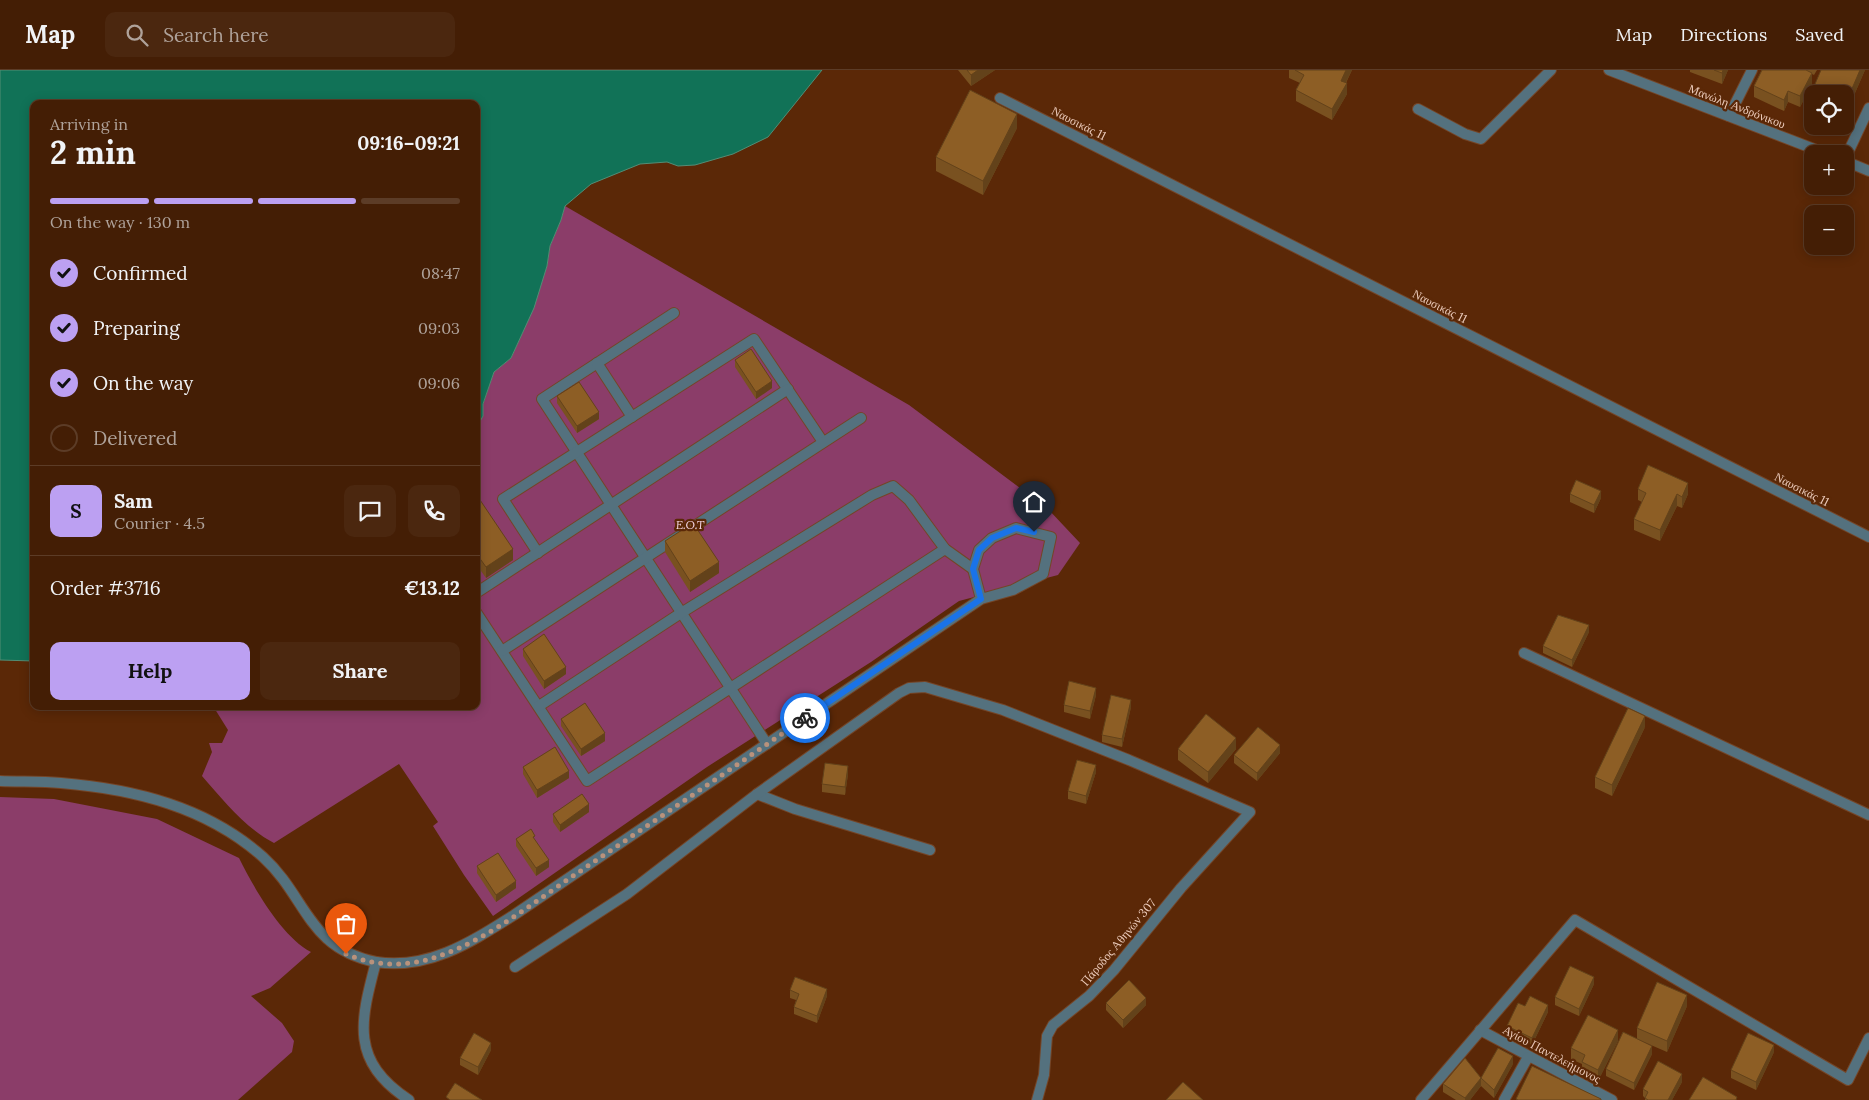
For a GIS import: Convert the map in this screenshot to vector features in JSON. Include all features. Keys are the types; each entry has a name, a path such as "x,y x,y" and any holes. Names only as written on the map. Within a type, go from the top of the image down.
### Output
{"street":[{"path":"1418,109 1465,134 1482,139 1550,70"},
{"name":"Μανώλη Ανδρόνικου","path":"1610,70 1804,145"},
{"path":"1729,116 1752,70"},
{"name":"Ναυσικάς 11","path":"1000,98 1869,536"},
{"path":"1852,145 1869,108"},
{"path":"1854,164 1869,171"},
{"path":"674,313 542,399 767,744"},
{"path":"538,553 503,499 754,339 823,442"},
{"path":"597,363 632,417"},
{"path":"480,591 788,389"},
{"path":"502,651 861,418"},
{"path":"539,706 681,613 872,495 893,486 909,500 945,549 973,569"},
{"path":"0,781 59,783 118,790 159,800 192,812 219,826 262,856 333,945 352,956 376,962 409,964 458,948 514,915 981,599 1013,590 1043,574 1051,537 1016,528 992,538 979,550 973,569 981,599"},
{"path":"480,618 587,781 945,549"},
{"path":"1524,653 1869,815"},
{"name":"Πάροδος Αθηνών 307","path":"757,794 899,693 918,686 954,694 1065,733 1250,812 1181,888 1102,983 1053,1025 1047,1036 1044,1075 1037,1100"},
{"path":"515,967 621,898 757,794 795,810 930,850"},
{"path":"1421,1100 1575,920 1848,1080 1869,1038"},
{"path":"376,962 365,1009 364,1032 366,1048 370,1061 378,1074 409,1100"},
{"name":"Αγίου Παντελεήμονος","path":"1480,1030 1612,1100"},
{"path":"1504,1100 1528,1057"}],"green space":[{"name":"E.O.T","path":"565,206 909,405 1048,509 1080,543 1058,575 959,601 871,662 707,767 493,916 433,826 438,822 399,764 274,843 263,837 244,821 202,776 212,752 209,743 222,743 228,730 216,710 480,710 480,422 483,416 483,404 494,372 511,358 522,334 547,266 550,246"},
{"path":"0,797 54,799 157,819 239,858 269,910 289,935 311,952 270,988 251,996 282,1023 294,1041 292,1052 238,1100 0,1100"}],"shaded area":[{"path":"0,70 822,70 768,137 733,154 695,165 678,166 667,162 640,164 591,184 565,206 550,246 547,266 534,308 511,358 494,372 483,404 483,416 480,422 480,100 30,100 30,661 0,660"}],"building":[{"path":"967,70 978,70 971,75"},
{"path":"1295,70 1346,70 1341,81 1347,83 1332,109 1296,90 1304,75"},
{"path":"1762,70 1806,70 1812,73 1804,85 1800,96 1788,91 1784,100 1754,86"},
{"path":"1821,70 1860,70 1854,85 1815,84"},
{"path":"970,90 1017,114 983,181 936,157"},
{"path":"751,349 772,381 756,392 735,360"},
{"path":"579,382 599,412 577,426 557,396"},
{"path":"1648,465 1688,483 1682,497 1677,494 1660,530 1634,519 1646,493 1638,489"},
{"path":"1576,480 1601,491 1594,505 1570,494"},
{"path":"480,500 513,549 486,567 480,559"},
{"path":"693,523 719,562 690,581 665,541"},
{"path":"1558,615 1589,625 1572,660 1543,646"},
{"path":"544,634 566,667 544,681 523,649"},
{"path":"1069,681 1096,688 1090,711 1064,705"},
{"path":"1111,695 1131,700 1122,739 1102,735"},
{"path":"585,703 605,733 581,749 561,719"},
{"path":"1628,708 1645,716 1612,785 1595,777"},
{"path":"1206,714 1236,738 1208,772 1178,749"},
{"path":"1258,727 1280,745 1257,773 1234,755"},
{"path":"555,747 569,771 537,790 523,767"},
{"path":"1077,760 1096,765 1086,796 1068,791"},
{"path":"825,763 848,766 845,787 822,784"},
{"path":"582,794 589,804 560,825 553,814"},
{"path":"531,829 535,836 533,837 549,860 536,868 516,839"},
{"path":"498,853 516,881 496,895 477,866"},
{"path":"1570,966 1594,977 1579,1009 1555,997"},
{"path":"795,977 827,989 817,1016 794,1007 799,994 790,990"},
{"path":"1129,980 1146,998 1123,1020 1106,1003"},
{"path":"1657,982 1687,995 1667,1041 1637,1028"},
{"path":"1530,996 1548,1005 1532,1038 1507,1026 1518,1003 1525,1006"},
{"path":"1588,1015 1618,1030 1598,1070 1582,1062 1585,1055 1571,1048"},
{"path":"1623,1032 1652,1046 1634,1083 1606,1069"},
{"path":"474,1033 491,1043 478,1067 460,1058"},
{"path":"1748,1033 1774,1045 1756,1082 1731,1070"},
{"path":"1498,1048 1513,1056 1494,1090 1481,1078"},
{"path":"1465,1058 1481,1078 1465,1098 1443,1084"},
{"path":"1658,1061 1682,1074 1668,1100 1648,1100 1645,1098 1648,1092 1643,1089"},
{"path":"1532,1066 1601,1100 1518,1100 1516,1099"},
{"path":"1703,1077 1737,1097 1736,1100 1689,1100"},
{"path":"1183,1082 1203,1100 1166,1100"},
{"path":"455,1083 482,1100 450,1100 446,1097"}],"way so far":[{"path":"346,954 376,962 409,964 458,948 514,915 805,718"}],"route":[{"path":"805,718 981,599 973,569 979,550 992,538 1016,528 1034,532"}]}
